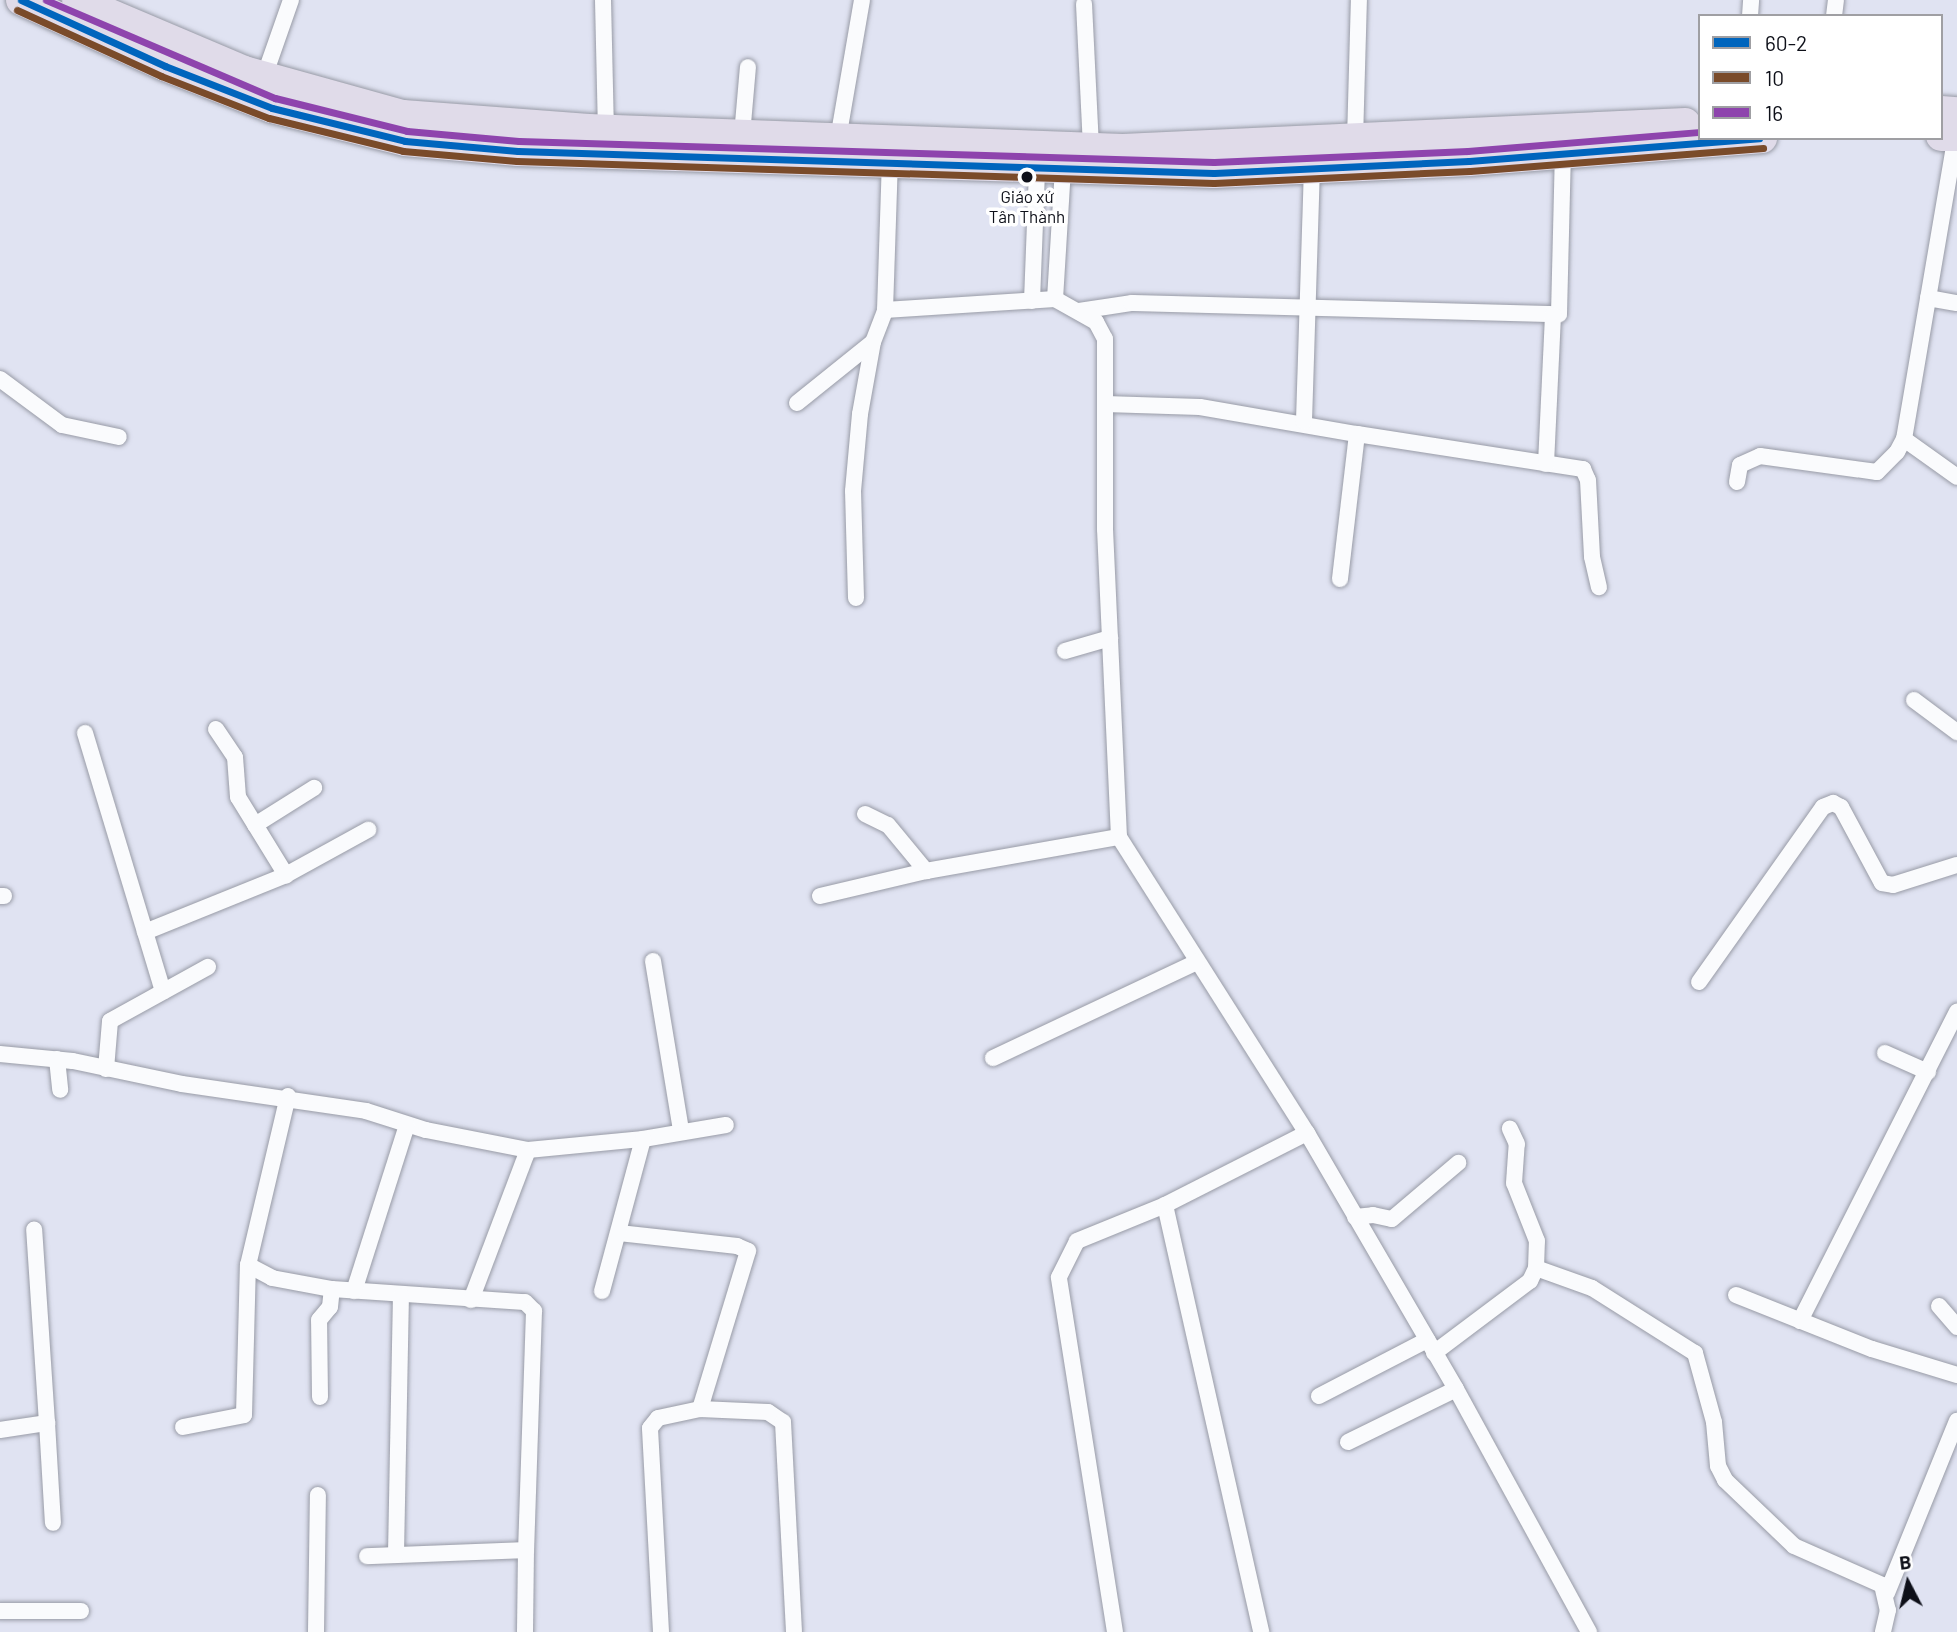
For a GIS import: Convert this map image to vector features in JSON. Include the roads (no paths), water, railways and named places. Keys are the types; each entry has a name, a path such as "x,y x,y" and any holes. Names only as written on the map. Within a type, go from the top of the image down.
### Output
{"highway":[{"path":"21,0 234,94 311,119 405,141 518,151 890,162 1050,170 1214,173 1735,140"},
{"path":"80,1 264,77 403,115 606,130 1091,148 1355,140 1698,122"}],"street":[{"path":"264,77 291,0"},
{"path":"603,0 606,130"},
{"path":"838,139 862,0"},
{"path":"1355,140 1359,0"},
{"path":"1084,4 1091,148"},
{"path":"742,135 748,67"},
{"path":"1737,482 1740,465 1760,456 1877,472 1886,466 1904,439 1928,298 1950,126"},
{"path":"1079,311 1132,303 1553,315 1563,308 1563,153"},
{"path":"856,598 853,491 860,414 873,342 885,310 890,162"},
{"path":"1304,421 1310,307 1312,167"},
{"path":"1050,170 1055,299"},
{"path":"1031,301 1050,170"},
{"path":"1928,298 1957,303"},
{"path":"885,310 1055,299 1096,322 1105,339 1110,638 1119,837 1307,1133 1456,1389 1589,1632"},
{"path":"1546,464 1553,315"},
{"path":"797,403 873,342"},
{"path":"0,379 62,425 119,438"},
{"path":"1105,404 1200,407 1304,421 1356,434 1587,473 1592,557 1600,587"},
{"path":"1340,579 1356,434"},
{"path":"1904,439 1957,477"},
{"path":"1065,651 1110,638"},
{"path":"1914,700 1957,732"},
{"path":"216,729 232,748 238,797 286,875"},
{"path":"85,733 163,991"},
{"path":"254,825 314,788"},
{"path":"1699,982 1824,807 1833,803 1841,807 1882,883 1893,885 1957,865"},
{"path":"864,814 888,825 926,871"},
{"path":"145,932 286,875 368,830"},
{"path":"820,896 926,871 1119,837"},
{"path":"653,961 681,1130"},
{"path":"993,1058 1197,962"},
{"path":"106,1069 110,1021 208,967"},
{"path":"1800,1321 1957,1012"},
{"path":"1885,1053 1928,1072"},
{"path":"0,1054 57,1059 106,1069 288,1096 366,1111 407,1125 528,1150 643,1139 681,1130 726,1125"},
{"path":"57,1059 60,1090"},
{"path":"183,1427 244,1415 248,1265 288,1096"},
{"path":"354,1291 407,1125"},
{"path":"1319,1396 1431,1347 1530,1281 1536,1268 1537,1241 1514,1183 1517,1144 1510,1129"},
{"path":"1115,1632 1059,1277 1077,1241 1166,1205 1307,1133"},
{"path":"602,1291 620,1233 643,1139"},
{"path":"471,1300 528,1150"},
{"path":"1355,1217 1373,1214 1392,1219 1458,1163"},
{"path":"1166,1205 1261,1632"},
{"path":"34,1229 53,1523"},
{"path":"620,1233 737,1246 748,1251 700,1409"},
{"path":"248,1265 272,1278 332,1289 401,1296 525,1302 534,1311 525,1632"},
{"path":"1536,1268 1592,1288 1695,1353 1714,1422 1718,1466 1726,1480 1794,1546 1877,1580 1887,1593"},
{"path":"320,1397 320,1320 330,1307 332,1289"},
{"path":"396,1554 401,1296"},
{"path":"1735,1296 1957,1375"},
{"path":"1939,1306 1957,1327"},
{"path":"1348,1442 1456,1389"},
{"path":"661,1632 650,1428 657,1418 700,1409 768,1412 783,1422 794,1632"},
{"path":"1883,1632 1887,1593 1957,1421"},
{"path":"0,1430 47,1423"},
{"path":"316,1632 318,1495"},
{"path":"367,1556 526,1550"},
{"path":"0,1611 81,1611"}],"place":[{"name":"Giáo xứ Tân Thành","path":"1027,177"}]}
